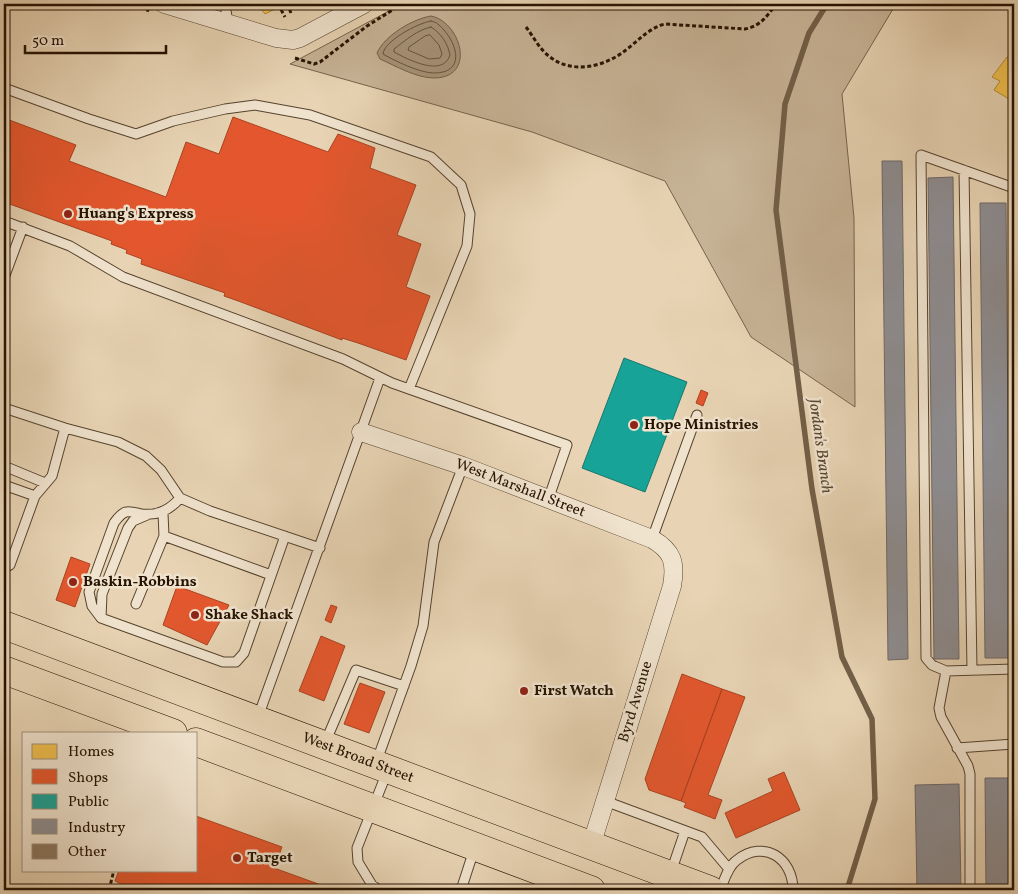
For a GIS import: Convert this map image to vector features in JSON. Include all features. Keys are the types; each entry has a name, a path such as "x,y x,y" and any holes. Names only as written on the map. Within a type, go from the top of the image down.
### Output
{"main road":[{"name":"West Broad Street","path":"4,624 710,890"},
{"path":"4,670 169,732"},
{"path":"198,743 474,847 548,879 580,888"}],"street":[{"path":"177,5 276,38 293,40 364,4"},
{"name":"West Marshall Street","path":"361,432 463,466 652,539 661,544 672,558"},
{"name":"Byrd Avenue","path":"591,846 672,586 674,576 672,558"}],"lane":[{"path":"224,4 228,23"},
{"path":"4,88 136,134 182,119 225,109 255,105 310,115 431,157 461,185 470,214 467,246 408,389"},
{"path":"1014,210 1014,188 921,155 926,658 932,665 946,671 1014,669"},
{"path":"964,170 972,670"},
{"path":"4,221 70,246 123,277 343,360 408,389 567,445 548,500"},
{"path":"4,278 23,227"},
{"path":"257,720 380,378"},
{"path":"4,408 118,442 146,456 161,470 180,498 210,511 320,548"},
{"path":"652,539 697,415"},
{"path":"7,566 35,496 52,476 66,428"},
{"path":"4,466 45,483"},
{"path":"379,890 372,885 358,862 357,848 372,809 404,686 423,626 434,542 463,466"},
{"path":"4,485 35,496"},
{"path":"180,498 174,506 163,513 147,514 126,511 114,522 89,592 92,606 101,618 223,662 236,662 244,653 285,536"},
{"path":"136,604 164,536 163,513"},
{"path":"101,618 102,594 128,528 133,521 147,514"},
{"path":"164,536 271,575"},
{"path":"324,745 356,670 404,686"},
{"path":"946,671 939,708 941,716 968,766 970,774 970,890"},
{"path":"957,748 1014,744"},
{"path":"605,800 702,837 729,869"},
{"path":"670,875 685,830"},
{"path":"460,890 474,847"},
{"path":"720,890 729,869 736,860 760,850 778,855 785,863 793,890"}],"path":[{"path":"278,4 285,16"},
{"path":"287,4 292,13"},
{"path":"526,27 548,56 567,65 586,68 600,64 624,52 656,26 665,24 745,29 756,27 766,18 776,4"},
{"path":"109,890 114,872"}],"shaded area":[{"path":"402,4 896,4 842,94 854,218 855,407 751,337 665,181 532,132 290,64"}],"water":[{"path":"431,16 442,20 456,38 460,49 460,60 456,69 447,76 434,78 420,76 380,59 377,53 393,34 408,24"}],"building: Homes":[{"path":"257,4 277,4 275,5 277,8 265,14"},
{"path":"1007,57 1014,61 1014,102 994,90 1000,81 992,77"}],"building: Shops":[{"path":"233,117 328,152 338,134 375,148 370,168 416,185 397,235 421,244 406,287 430,296 406,360 342,338 342,340 224,296 225,293 141,264 142,259 126,253 127,250 111,244 112,241 4,202 4,118 76,145 69,161 166,197 186,142 219,154"},
{"path":"701,390 708,393 703,406 696,403"},
{"name":"Baskin-Robbins","path":"71,557 90,564 75,607 56,600"},
{"name":"Shake Shack","path":"177,586 229,605 207,645 163,625"},
{"path":"331,605 337,607 331,623 325,620"},
{"path":"321,636 345,646 324,701 299,691"},
{"path":"682,674 722,689 681,801 649,790 645,779"},
{"path":"360,683 385,692 369,733 344,724"},
{"path":"722,689 745,697 708,795 722,800 715,819 684,807 686,803 681,801"},
{"path":"784,772 800,810 736,838 725,813 773,791 768,779"},
{"name":"Target","path":"198,817 282,847 274,868 335,890 121,890 123,885 115,881 118,872 198,872"}],"building: Public":[{"name":"Hope Ministries","path":"624,358 687,382 645,492 582,468"}],"building: Industry":[{"path":"882,161 902,161 908,659 888,660"},
{"path":"953,177 959,659 934,659 928,178"},
{"path":"980,203 1006,203 1010,658 985,658"},
{"path":"985,778 1014,778 1014,890 986,890"},
{"path":"959,784 961,890 917,890 915,785"}],"building: Other":[{"path":"528,4 543,4 531,10"}],"waterway":[{"name":"Jordan's Branch","path":"827,4 809,33 785,104 776,210 812,489 842,657 872,719 875,799 847,890"}],"place":[{"name":"Huang's Express","path":"68,214"},
{"name":"Hope Ministries","path":"634,425"},
{"name":"Baskin-Robbins","path":"73,582"},
{"name":"Shake Shack","path":"195,615"},
{"name":"First Watch","path":"524,691"},
{"name":"Target","path":"237,858"}]}
